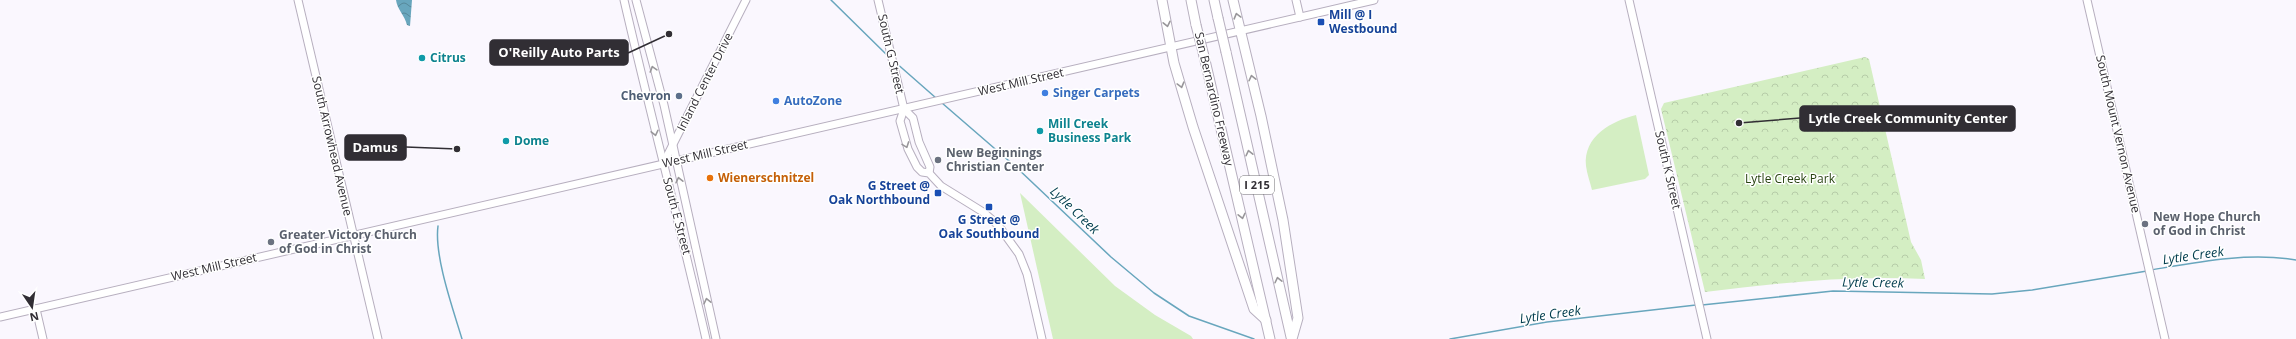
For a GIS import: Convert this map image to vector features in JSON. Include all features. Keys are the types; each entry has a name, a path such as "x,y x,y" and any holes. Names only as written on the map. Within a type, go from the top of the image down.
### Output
{"highway":[{"path":"1162,0 1174,63 1201,155 1254,309 1266,320"},
{"name":"San Bernardino Freeway","path":"1190,0 1270,339"},
{"name":"San Bernardino Freeway","path":"1214,0 1292,339"},
{"path":"1234,0 1283,220 1298,318 1292,339"}],"main road":[{"name":"South Arrowhead Avenue","path":"298,0 344,203 354,235 378,339"},
{"name":"South E Street","path":"624,0 706,339"},
{"name":"South E Street","path":"636,0 673,144 675,161 716,339"},
{"name":"Inland Center Drive","path":"663,164 746,0"},
{"name":"South G Street","path":"878,0 904,109 913,118 919,142 930,167 928,173"},
{"path":"1296,0 1300,17"},
{"name":"West Mill Street","path":"0,317 1172,48 1374,0"},
{"name":"South K Street","path":"1629,0 1707,339"},
{"name":"South Mount Vernon Avenue","path":"2087,0 2165,339"},
{"name":"South G Street","path":"904,109 900,120 908,149 917,167 922,172 928,173 941,186 983,212 998,225 1012,244 1027,274 1042,339"},
{"path":"36,309 43,339"}],"green space":[{"name":"Lytle Creek Park","path":"1865,57 1869,59 1911,242 1921,260 1925,279 1842,279 1705,292 1661,109 1664,103"},
{"path":"1636,115 1649,175 1645,179 1592,190 1586,166 1586,155 1589,146 1594,138 1609,126 1618,121"},
{"path":"1020,193 1115,286 1155,315 1191,336 1193,339 1053,339"}],"water":[{"path":"396,0 412,0 410,26 407,25"}],"waterway":[{"name":"Lytle Creek","path":"831,0 888,56"},
{"name":"Lytle Creek","path":"895,62 936,98"},
{"name":"Lytle Creek","path":"942,103 1016,167 1111,257 1154,293 1189,316 1254,339"},
{"path":"438,226 441,267 462,339"},
{"name":"Lytle Creek","path":"2151,270 2223,259 2260,257 2296,260"},
{"name":"Lytle Creek","path":"1702,305 1833,291 1992,294 2032,290 2147,271"},
{"name":"Lytle Creek","path":"1450,339 1547,322 1696,305"}],"place":[{"name":"Mill @ I Westbound","path":"1321,22"},
{"name":"O'Reilly Auto Parts","path":"669,34"},
{"name":"Citrus","path":"422,58"},
{"name":"Singer Carpets","path":"1045,93"},
{"name":"Chevron","path":"679,96"},
{"name":"AutoZone","path":"776,101"},
{"name":"Lytle Creek Community Center","path":"1739,123"},
{"name":"Mill Creek Business Park","path":"1040,131"},
{"name":"Dome","path":"506,141"},
{"name":"Damus","path":"457,149"},
{"name":"New Beginnings Christian Center","path":"938,160"},
{"name":"Wienerschnitzel","path":"710,178"},
{"name":"G Street @ Oak Northbound","path":"938,193"},
{"name":"G Street @ Oak Southbound","path":"989,207"},
{"name":"New Hope Church of God in Christ","path":"2145,224"},
{"name":"Greater Victory Church of God in Christ","path":"271,242"}]}
